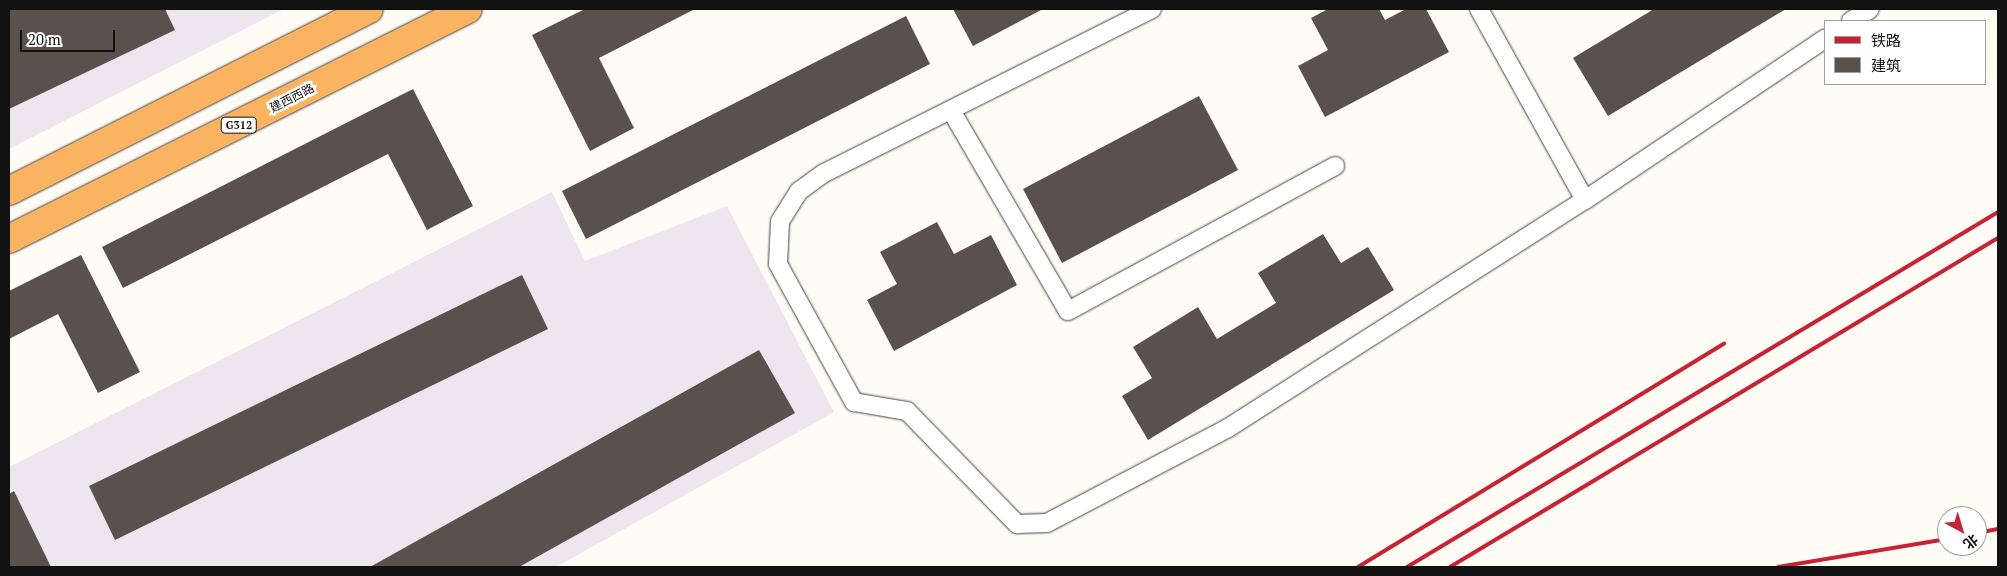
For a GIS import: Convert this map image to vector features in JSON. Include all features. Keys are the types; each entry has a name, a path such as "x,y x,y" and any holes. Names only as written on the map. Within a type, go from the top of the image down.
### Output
{"highway":[{"path":"9,191 369,9"},
{"name":"建西西路","path":"9,239 468,9"}],"lane":[{"path":"1152,9 952,112 824,173 799,192 780,222 778,264 854,402 907,411 1017,524 1047,523 1228,428 1585,200 1824,39"},
{"path":"1478,9 1585,200"},
{"path":"1853,20 1870,9"},
{"path":"952,112 1068,312 1335,166"}],"shaded area":[{"path":"9,9 284,9 9,149"},
{"path":"552,192 585,261 727,206 834,412 556,567 9,567 9,467"}],"building":[{"path":"9,9 165,9 175,30 9,109"},
{"path":"585,9 695,9 599,58 634,128 590,151 532,35"},
{"path":"953,9 1043,9 973,46"},
{"path":"1328,9 1379,9 1385,20 1406,9 1426,9 1449,52 1325,117 1298,66 1328,50 1311,18"},
{"path":"1654,9 1786,9 1608,116 1573,58"},
{"path":"906,16 930,64 586,239 562,191"},
{"path":"413,89 473,206 427,230 388,154 123,288 102,247"},
{"path":"1199,96 1238,170 1062,263 1023,189"},
{"path":"937,222 954,254 991,235 1017,285 894,351 867,300 897,284 880,252"},
{"path":"1323,234 1341,263 1368,247 1394,290 1148,440 1122,396 1152,378 1133,347 1198,307 1217,339 1276,303 1258,273"},
{"path":"81,255 140,372 98,393 58,314 9,339 9,291"},
{"path":"522,275 548,329 115,540 89,486"},
{"path":"759,350 795,413 519,567 370,567"},
{"path":"14,491 51,567 9,567 9,494"}],"railway":[{"path":"1407,567 1998,212"},
{"path":"1450,567 1998,238"},
{"path":"1358,567 1724,344"},
{"path":"1987,531 1998,529"},
{"path":"1778,567 1937,541"}]}
